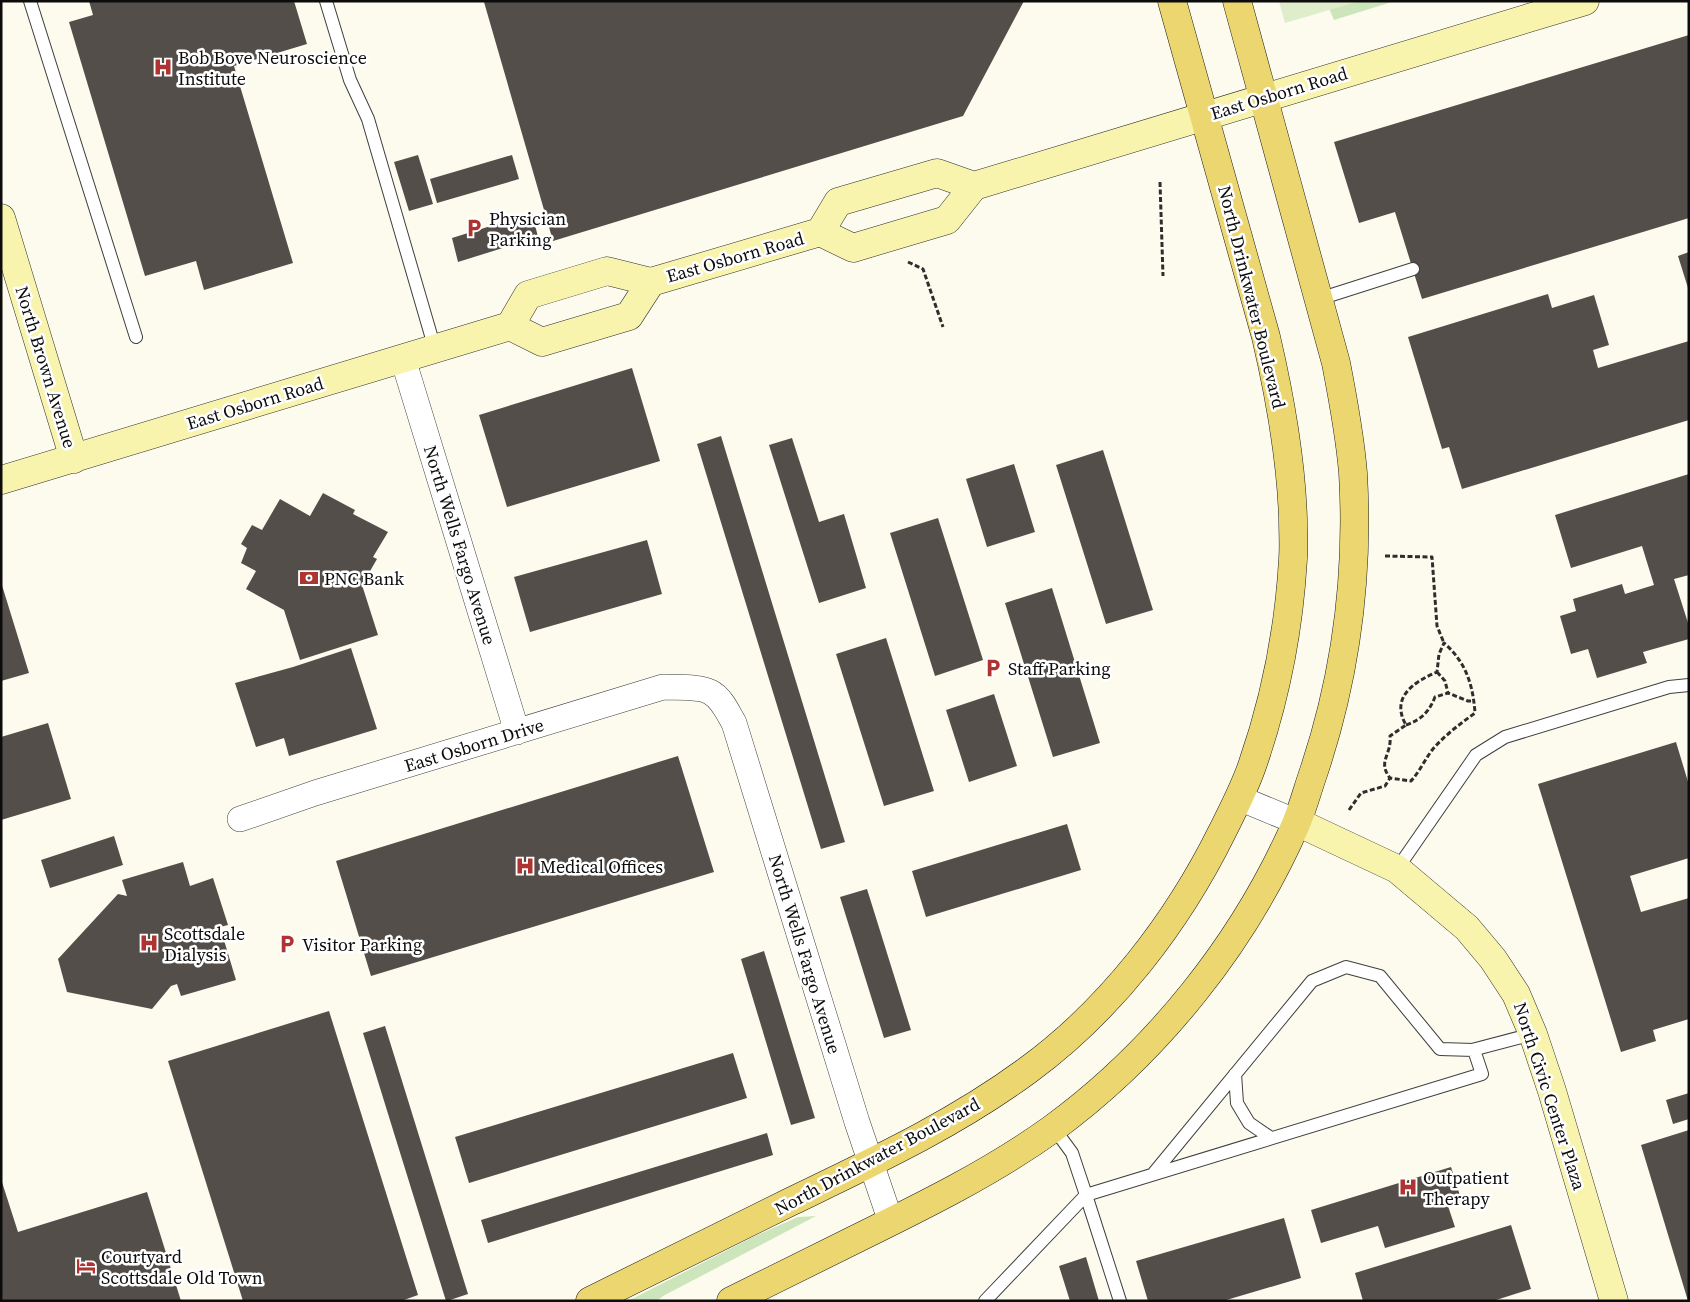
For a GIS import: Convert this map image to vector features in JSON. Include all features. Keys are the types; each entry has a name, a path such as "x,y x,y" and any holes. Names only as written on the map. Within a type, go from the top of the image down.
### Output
{"main road":[{"name":"North Drinkwater Boulevard","path":"590,1301 870,1164 940,1127 1030,1069 1066,1039 1108,998 1145,956 1205,866 1239,798 1252,766 1267,717 1279,664 1294,557 1292,499 1287,444 1278,390 1266,337 1172,1"},
{"path":"736,1298 892,1222 988,1171 1053,1128 1118,1075 1155,1038 1191,996 1224,950 1254,904 1297,822 1322,745 1336,691 1346,638 1353,578 1354,527 1350,454 1346,417 1336,363 1237,1"},
{"name":"East Osborn Road","path":"1,480 510,326 528,295 607,271 651,282 820,232 853,248 947,220 974,186 1585,1"},
{"name":"East Osborn Road","path":"820,232 838,202 846,199 936,173 974,186"},
{"name":"North Brown Avenue","path":"1,218 74,459"},
{"name":"East Osborn Road","path":"510,326 542,342 629,316 651,282"},
{"name":"North Civic Center Plaza","path":"1297,822 1397,869 1467,928 1493,959 1516,994 1533,1034 1552,1091 1614,1301"}],"street":[{"name":"North Wells Fargo Avenue","path":"404,359 517,732"},
{"name":"East Osborn Drive","path":"240,819 315,793 663,688 690,688 710,692"},
{"name":"North Wells Fargo Avenue","path":"710,692 722,702 734,723 870,1164 892,1222"},
{"name":"North Civic Center Plaza","path":"1239,798 1297,822"}],"lane":[{"path":"30,1 136,337"},
{"path":"326,1 350,80 368,119 435,349"},
{"path":"1319,299 1413,270"},
{"path":"1397,869 1476,755 1480,752 1505,737 1547,722 1669,687 1689,685"},
{"path":"1153,1174 1312,981 1346,967 1380,976 1440,1049 1472,1050 1533,1034"},
{"path":"985,1301 1086,1195 1482,1074 1474,1050 1472,1050"},
{"path":"1235,1074 1237,1104 1249,1124 1271,1138"},
{"path":"1053,1128 1072,1153 1120,1301"}],"path":[{"path":"1160,182 1163,276"},
{"path":"901,259 923,269 943,328"},
{"path":"1385,556 1432,557 1437,626 1444,642 1454,651 1469,678 1474,695 1475,713 1447,734 1433,750 1412,781 1390,778 1386,772 1385,763 1391,745 1390,736 1406,725 1416,722 1430,711 1435,697 1448,693 1468,701 1474,701"},
{"path":"1444,642 1439,654 1437,672 1445,681 1448,693"},
{"path":"1406,725 1402,718 1401,703 1406,692 1422,679 1437,672"},
{"path":"1349,810 1361,793 1385,786 1390,778"}],"green space":[{"path":"1279,1 1360,1 1285,23"},
{"path":"1326,1 1395,1 1334,20"},
{"path":"816,1216 663,1296 657,1301 628,1301 753,1237 798,1217"}],"building":[{"path":"89,1 294,1 307,44 234,66 293,263 204,290 196,261 145,276 69,22 93,15"},
{"path":"1024,1 963,116 553,241 484,2"},
{"path":"1689,35 1689,218 1422,299 1395,212 1359,223 1334,142"},
{"path":"418,155 433,204 409,211 394,162"},
{"path":"512,155 519,179 437,203 430,179"},
{"path":"532,213 538,237 458,262 452,238"},
{"path":"1689,252 1689,288 1688,288 1678,256"},
{"path":"1548,294 1552,308 1594,295 1609,345 1593,350 1598,368 1689,341 1689,420 1462,489 1449,447 1442,449 1408,337"},
{"path":"632,368 660,461 507,507 479,415"},
{"path":"721,436 845,842 821,849 697,444"},
{"path":"792,438 819,522 844,514 866,588 819,603 769,445"},
{"path":"1103,450 1153,610 1106,624 1056,465"},
{"path":"1014,464 1035,532 987,547 966,479"},
{"path":"1689,474 1689,575 1674,579 1689,626 1689,639 1643,652 1647,663 1597,678 1588,649 1571,654 1560,616 1576,611 1573,599 1622,584 1625,594 1654,585 1642,546 1571,568 1555,515"},
{"name":"PNC Bank","path":"323,493 355,510 353,514 388,532 373,557 377,559 362,585 378,635 300,660 284,610 246,589 256,571 241,563 247,548 241,544 252,525 262,530 280,499 310,516"},
{"path":"938,518 983,660 935,676 890,533"},
{"path":"647,540 662,594 530,632 514,577"},
{"path":"1,582 29,673 1,681"},
{"path":"1052,588 1100,743 1053,757 1005,603"},
{"path":"886,638 934,791 884,806 836,654"},
{"path":"351,648 377,729 289,756 284,738 256,747 235,683"},
{"path":"994,694 1017,766 969,782 946,710"},
{"path":"48,723 71,799 1,820 1,737"},
{"path":"1676,742 1689,785 1689,858 1630,876 1641,912 1689,898 1689,1019 1653,1030 1656,1041 1621,1052 1538,784"},
{"name":"Medical Offices","path":"678,756 714,872 371,976 336,861"},
{"path":"1067,824 1081,870 926,917 912,871"},
{"path":"114,836 123,865 50,888 41,860"},
{"name":"Scottsdale Dialysis","path":"183,862 190,886 213,878 228,925 220,927 236,980 181,996 177,984 171,986 152,1009 67,992 58,959 118,894 127,896 122,880"},
{"path":"867,889 911,1030 884,1038 840,897"},
{"path":"764,951 815,1118 791,1125 741,959"},
{"path":"329,1011 418,1295 401,1301 243,1301 168,1061"},
{"path":"385,1026 468,1294 447,1301 363,1033"},
{"path":"733,1053 747,1098 469,1183 455,1137"},
{"path":"1689,1093 1689,1119 1673,1124 1666,1100"},
{"path":"1689,1130 1689,1301 1688,1301 1641,1145"},
{"path":"767,1133 773,1155 488,1243 481,1220"},
{"path":"1451,1167 1462,1202 1448,1206 1455,1227 1385,1248 1378,1226 1321,1243 1311,1210"},
{"name":"Courtyard Scottsdale Old Town","path":"1,1179 18,1232 147,1192 181,1301 1,1301"},
{"path":"1284,1218 1301,1278 1223,1301 1148,1301 1136,1261"},
{"path":"1511,1225 1531,1289 1493,1301 1363,1301 1355,1273"},
{"path":"1086,1257 1099,1301 1070,1301 1059,1266"}],"place":[{"name":"Bob Bove Neuroscience Institute","path":"163,67"},
{"name":"Physician Parking","path":"474,228"},
{"name":"PNC Bank","path":"309,578"},
{"name":"Staff Parking","path":"993,668"},
{"name":"Medical Offices","path":"525,866"},
{"name":"Scottsdale Dialysis","path":"149,943"},
{"name":"Visitor Parking","path":"287,944"},
{"name":"Outpatient Therapy","path":"1408,1187"},
{"name":"Courtyard Scottsdale Old Town","path":"86,1266"}]}
